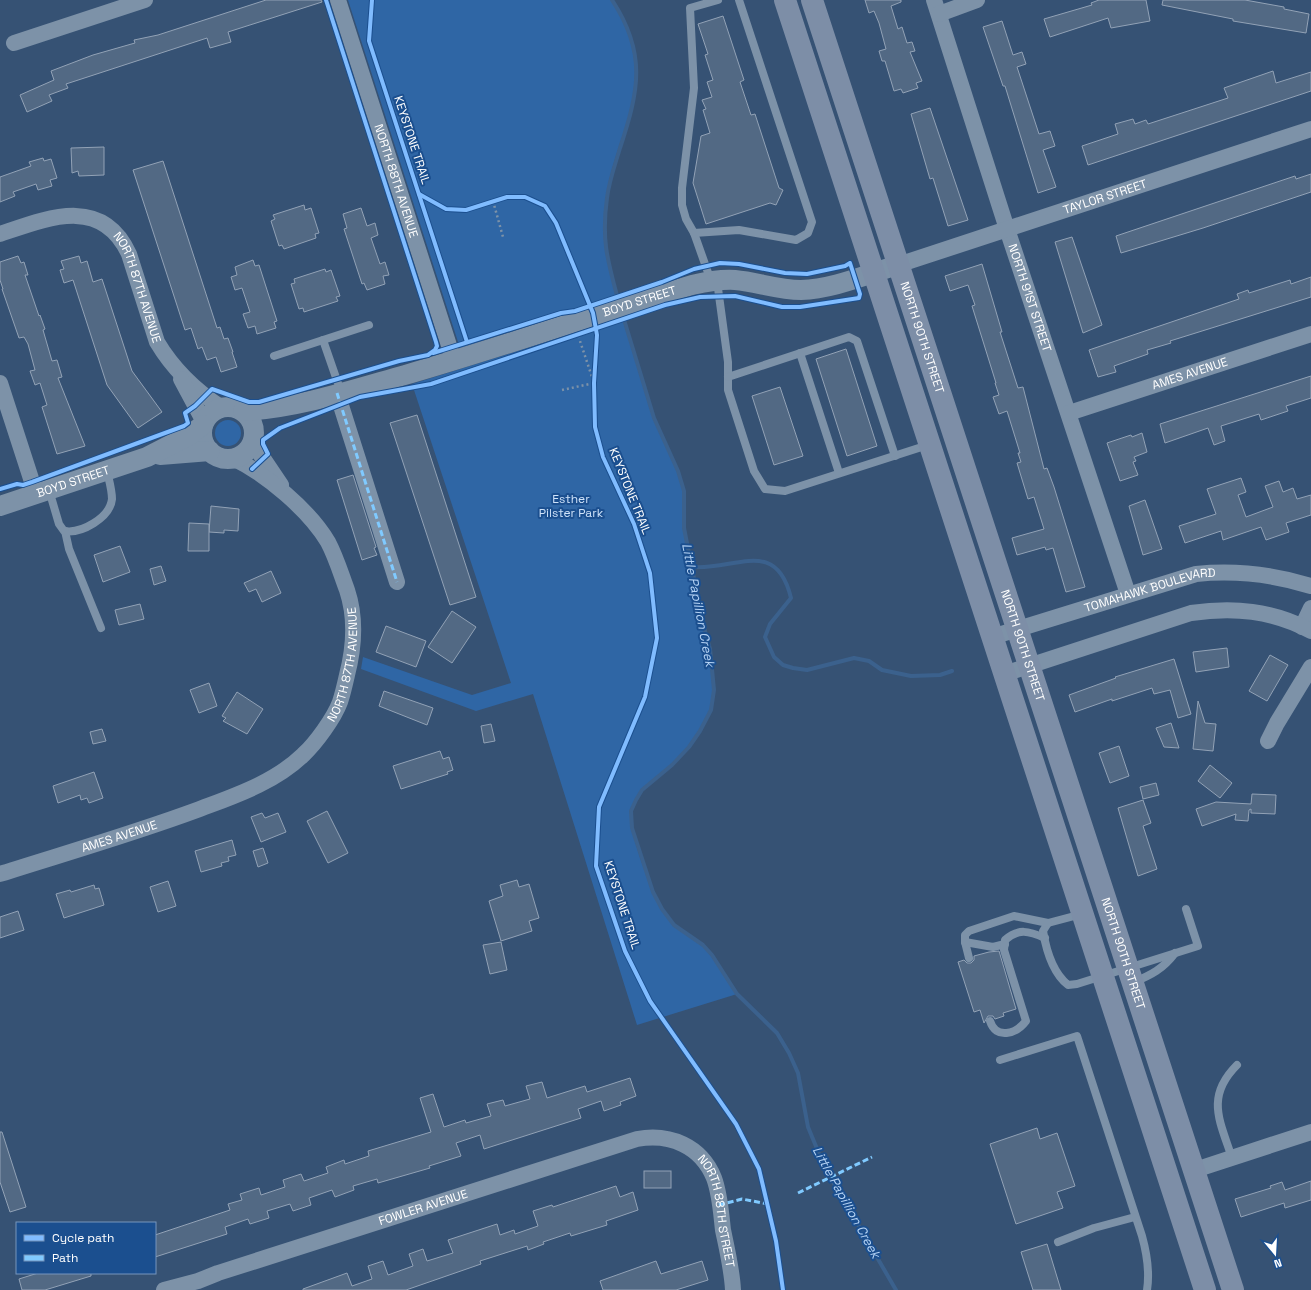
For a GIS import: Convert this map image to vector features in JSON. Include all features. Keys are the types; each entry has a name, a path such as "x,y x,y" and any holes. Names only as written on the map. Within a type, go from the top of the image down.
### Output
{"main road":[{"path":"785,0 1205,1290"},
{"name":"NORTH 90TH STREET","path":"812,0 1233,1290"}],"street":[{"path":"14,43 145,0"},
{"name":"NORTH 88TH AVENUE","path":"338,0 454,361"},
{"path":"936,7 977,0"},
{"name":"NORTH 91ST STREET","path":"936,7 1007,229 1128,594"},
{"name":"TAYLOR STREET","path":"898,265 1311,129"},
{"name":"NORTH 87TH AVENUE","path":"0,234 57,216 76,216 95,219 107,225 123,243 158,342 172,364 204,424"},
{"name":"BOYD STREET","path":"147,457 210,451 217,456 233,458 241,455 253,438 280,417 318,399 454,361 578,331 667,293 714,281 735,280 779,288 809,289 898,265"},
{"name":"AMES AVENUE","path":"1069,413 1311,334"},
{"name":"NORTH 87TH AVENUE","path":"172,364 191,384 222,408"},
{"path":"0,383 42,492"},
{"path":"339,392 397,582"},
{"name":"BOYD STREET","path":"0,506 147,457 188,436 204,424 211,413 222,408 235,408 243,411 272,408 318,399"},
{"path":"243,411 249,417 253,425 253,438"},
{"path":"204,424 202,436 210,451"},
{"name":"NORTH 87TH AVENUE","path":"238,795 282,772 304,755 314,743 338,706 350,663 353,617 344,583 328,543 317,525 295,502 264,462 253,438"},
{"name":"NORTH 87TH AVENUE","path":"233,458 252,469 295,502"},
{"name":"TOMAHAWK BOULEVARD","path":"992,637 1196,574 1221,572 1269,575 1311,586"},
{"path":"1004,674 1191,613 1235,610 1267,614 1307,629 1311,608"},
{"path":"1268,741 1277,723 1311,668"},
{"name":"AMES AVENUE","path":"0,874 155,826 238,795"},
{"path":"1195,1170 1311,1132"},
{"name":"FOWLER AVENUE","path":"164,1290 200,1285 218,1273 637,1139 661,1137 682,1143"},
{"name":"NORTH 88TH STREET","path":"682,1143 702,1158 714,1180 733,1290"}],"lane":[{"path":"718,0 690,8 694,88 682,188 682,205 686,219 694,233 714,281 728,362 728,390 754,471 765,489 785,491 929,445"},
{"path":"694,233 739,230 796,240 808,233 812,222 739,0"},
{"path":"274,356 369,325"},
{"path":"728,377 849,337 857,341 895,456"},
{"path":"323,340 339,392"},
{"path":"800,353 839,473"},
{"path":"65,532 71,532 97,522 106,512 112,500 106,470"},
{"path":"42,492 59,524 65,532 69,549 101,628"},
{"path":"1130,976 1175,953 1198,946 1186,909"},
{"path":"969,958 965,935 969,931 1014,916 1048,923 1082,914"},
{"path":"1048,923 1043,930 1044,938 1060,979 1068,985 1102,976 1130,976 1156,973 1167,964 1175,953"},
{"path":"990,1021 992,1027 997,1032 1006,1034 1014,1032 1026,1021 1026,1016 1004,950 1005,940 1012,934 1022,931 1030,931 1044,938"},
{"path":"965,942 993,947 1005,944"},
{"path":"1000,1060 1077,1036 1148,1259 1149,1280 1147,1290"},
{"path":"1232,1158 1219,1118 1217,1104 1218,1092 1237,1065"},
{"path":"1058,1242 1135,1216"}],"path":[{"path":"486,204 500,199"},
{"path":"492,202 503,237"},
{"path":"578,331 594,383"},
{"path":"594,390 595,367"},
{"path":"562,390 594,383"}],"green space":[{"path":"348,0 612,0 626,25 634,48 637,68 631,109 610,177 605,207 605,237 609,267 618,297 460,348"},
{"name":"Esther Pilster Park","path":"624,318 649,404 681,479 684,494 684,527 687,546 711,659 714,680 714,691 709,714 698,735 683,754 651,782 638,797 632,809 631,820 638,852 659,903 674,925 702,945 710,953 737,994 637,1025 533,694 476,711 361,669 363,657 472,695 511,683 412,384"},
{"path":"228,420 237,424 241,433 237,442 228,446 219,442 215,433 219,424"}],"building":[{"path":"266,0 321,0 322,2 228,32 231,42 210,48 207,38 66,84 68,88 49,95 52,101 27,112 20,95 54,80 51,71 93,55 135,43 134,40 158,35"},
{"path":"865,0 901,0 901,2 891,6 898,29 902,27 907,43 912,42 915,51 910,52 922,81 916,83 918,88 903,93 901,89 894,91 885,61 882,61 879,51 886,49 879,23 874,11 869,13"},
{"path":"1099,0 1146,0 1150,21 1111,28 1108,18 1050,37 1044,19 1092,5 1091,3"},
{"path":"1163,0 1245,0 1284,7 1284,9 1309,14 1306,33 1233,21 1233,19 1162,5"},
{"path":"723,16 744,80 740,82 751,115 755,114 779,188 783,190 776,205 770,203 706,224 693,183 701,136 710,133 703,110 706,109 702,100 712,97 707,82 713,80 705,55 708,54 698,24"},
{"path":"1002,21 1013,55 1022,52 1026,64 1017,67 1039,134 1050,131 1055,146 1043,150 1056,187 1038,193 1005,86 1003,86 983,27"},
{"path":"1273,71 1276,83 1311,72 1311,91 1088,165 1082,146 1118,134 1115,124 1133,119 1135,124 1146,120 1148,124 1228,98 1224,88"},
{"path":"930,108 968,220 948,226 933,178 930,179 911,114"},
{"path":"104,147 104,175 79,176 78,171 72,173 71,148"},
{"path":"43,158 44,161 51,159 57,178 50,180 52,186 38,190 36,184 13,192 15,196 0,202 0,177 31,166 29,162"},
{"path":"163,161 217,328 220,327 224,339 228,338 237,367 221,372 216,357 207,360 202,347 198,349 191,328 185,330 133,170"},
{"path":"1311,174 1311,192 1203,228 1121,253 1116,236 1295,176 1296,179"},
{"path":"304,205 305,210 311,208 319,233 315,234 316,238 284,249 282,245 279,246 271,221 275,219 273,215"},
{"path":"361,208 367,226 375,223 378,235 371,238 380,264 385,262 389,275 383,276 385,284 367,290 364,283 362,284 344,229 347,228 343,214"},
{"path":"1072,237 1102,325 1083,333 1055,242"},
{"path":"18,256 21,263 24,262 28,275 25,275 45,329 43,330 52,361 57,360 62,377 58,378 85,446 57,454 42,407 47,405 40,383 35,385 30,371 35,370 28,344 24,337 19,338 0,280 0,262"},
{"path":"79,256 81,263 87,261 93,282 102,279 132,371 162,412 138,428 107,385 73,280 64,283 60,270 64,269 61,261"},
{"path":"253,260 255,266 259,265 277,321 274,322 276,328 257,334 255,326 248,328 243,314 250,312 242,288 235,290 231,277 237,275 235,267"},
{"path":"982,264 1002,332 1000,332 1018,388 1023,387 1044,469 1047,468 1054,487 1085,587 1066,592 1053,548 1046,550 1045,547 1017,555 1012,538 1044,529 1034,497 1028,499 1017,463 1021,462 1018,453 1020,453 1007,411 999,414 993,397 999,395 972,306 975,305 968,285 950,291 945,276"},
{"path":"325,269 326,272 331,270 340,296 336,297 338,301 304,312 303,308 299,309 291,284 295,283 294,279"},
{"path":"1311,277 1311,297 1170,341 1171,343 1147,350 1148,354 1114,366 1116,372 1098,377 1089,350 1239,299 1237,294 1248,290 1249,293 1290,280 1291,284"},
{"path":"846,349 877,446 847,456 816,359"},
{"path":"1311,376 1311,398 1286,406 1288,411 1261,420 1259,414 1221,426 1225,441 1214,445 1208,428 1165,443 1160,424"},
{"path":"780,387 803,456 774,465 752,396"},
{"path":"417,415 476,597 450,605 390,423"},
{"path":"1142,433 1147,452 1134,457 1136,461 1133,462 1138,475 1120,481 1107,443"},
{"path":"353,475 376,547 374,548 377,555 362,560 337,480"},
{"path":"1241,478 1246,492 1238,495 1246,517 1273,507 1265,486 1279,481 1283,492 1293,488 1297,499 1311,495 1311,515 1286,523 1289,532 1266,540 1261,527 1223,540 1221,531 1185,543 1179,526 1216,514 1207,489"},
{"path":"1145,500 1162,549 1143,555 1129,506"},
{"path":"211,506 239,509 238,531 224,530 224,533 209,532"},
{"path":"189,523 209,524 209,551 188,551"},
{"path":"120,546 130,572 103,582 94,555"},
{"path":"161,566 166,581 154,585 150,569"},
{"path":"271,571 281,593 262,602 256,589 249,592 244,583"},
{"path":"140,604 144,619 119,625 115,610"},
{"path":"452,611 476,627 452,663 428,647"},
{"path":"386,626 426,641 416,667 376,652"},
{"path":"1227,648 1229,667 1196,672 1193,652"},
{"path":"1270,655 1288,665 1267,701 1249,691"},
{"path":"1174,659 1191,714 1178,718 1170,690 1154,694 1152,688 1112,701 1112,699 1075,712 1069,695 1116,678 1115,677"},
{"path":"209,683 217,706 199,713 190,690"},
{"path":"384,691 433,708 427,725 379,706"},
{"path":"237,692 263,709 247,734 223,721 226,718 222,716"},
{"path":"1198,701 1205,723 1216,724 1213,751 1193,749"},
{"path":"1171,723 1179,748 1164,747 1156,728"},
{"path":"491,724 495,741 484,743 481,726"},
{"path":"102,729 106,741 93,744 90,732"},
{"path":"1119,746 1129,776 1110,783 1099,753"},
{"path":"440,751 443,759 449,757 453,770 447,772 448,774 401,789 393,766"},
{"path":"1210,765 1232,783 1220,798 1198,781"},
{"path":"94,772 103,798 89,803 87,798 81,800 80,795 58,803 53,786"},
{"path":"1156,783 1159,795 1143,799 1140,787"},
{"path":"1252,794 1276,795 1275,814 1251,813 1251,809 1249,810 1248,821 1235,820 1236,814 1202,826 1196,809 1216,802 1251,804"},
{"path":"1143,800 1151,823 1143,826 1157,869 1138,876 1118,808"},
{"path":"327,811 348,853 328,863 307,821"},
{"path":"262,813 265,818 278,813 286,832 261,842 251,817"},
{"path":"232,840 236,855 228,857 229,861 221,863 222,866 201,872 195,851"},
{"path":"263,848 268,863 258,867 253,851"},
{"path":"517,880 519,887 529,884 539,918 529,921 532,931 501,941 489,901 503,896 500,885"},
{"path":"168,881 176,906 158,912 150,887"},
{"path":"94,885 95,889 99,888 104,905 64,918 56,894 70,890 71,892"},
{"path":"18,911 24,930 0,938 0,917"},
{"path":"501,942 507,970 490,974 483,945"},
{"path":"999,951 1016,1009 1003,1013 1004,1016 995,1019 993,1016 988,1016 984,1023 980,1010 974,1012 958,962 964,960 967,963 971,963 974,960 974,956"},
{"path":"630,1078 636,1096 620,1102 621,1105 604,1111 601,1101 578,1109 581,1118 484,1149 480,1135 456,1143 461,1156 429,1166 430,1168 378,1183 377,1179 353,1186 354,1190 335,1197 332,1190 309,1198 311,1205 293,1211 290,1204 267,1211 269,1218 250,1224 248,1219 225,1227 227,1234 156,1257 156,1235 230,1210 228,1204 242,1200 240,1194 259,1188 261,1195 285,1187 283,1180 301,1174 304,1181 328,1173 326,1167 344,1160 345,1164 369,1156 368,1151 431,1132 420,1098 433,1094 444,1127 465,1120 466,1123 491,1116 487,1104 503,1100 505,1106 530,1099 526,1086 542,1082 547,1098 585,1086 587,1092"},
{"path":"1037,1128 1040,1139 1057,1133 1075,1186 1057,1192 1063,1208 1016,1224 990,1144"},
{"path":"0,1132 2,1132 26,1207 10,1212 0,1182"},
{"path":"644,1171 671,1171 671,1188 644,1188"},
{"path":"1311,1181 1311,1200 1285,1208 1284,1203 1241,1217 1235,1199 1271,1188 1270,1186 1282,1182 1285,1190"},
{"path":"616,1186 620,1197 633,1192 638,1210 606,1221 607,1225 571,1236 570,1233 543,1242 544,1244 528,1250 527,1246 480,1261 481,1264 406,1290 303,1290 347,1273 352,1286 372,1279 368,1266 383,1261 388,1275 413,1266 409,1254 423,1249 427,1261 453,1253 448,1240 497,1224 500,1235 514,1230 515,1234 538,1226 533,1211 552,1205 553,1207"},
{"path":"1047,1244 1061,1290 1033,1290 1021,1252"},
{"path":"656,1261 661,1274 702,1261 708,1280 676,1290 603,1290 600,1281"},
{"path":"35,1274 91,1274 91,1276 45,1290 22,1290 19,1279"}],"waterway":[{"name":"Little Papillion Creek","path":"612,0 631,37 635,55 636,72 632,108 611,179 605,213 605,239 619,303"},
{"name":"Little Papillion Creek","path":"622,313 654,418 678,471 684,491 684,528 703,624 710,649 714,690 711,710 700,731 689,747 672,765 642,790 636,800 631,811 632,828 653,892 662,909 674,925 703,945 712,955 737,994 777,1033 789,1053 798,1073 808,1127 825,1168 896,1290"},
{"path":"692,567 708,567 752,561 764,562 775,568 784,579 791,598 770,624 765,637 774,657 783,665 807,670 854,658 869,661 882,670 911,676 940,675 952,671"}],"marked path":[{"path":"337,393 397,582"},
{"path":"798,1193 872,1157"},
{"path":"719,1205 742,1199 768,1204"}],"cycle path":[{"path":"0,489 17,484 23,485 32,482 184,426 188,423 185,413 195,406 212,389 249,402 259,402 399,361 428,355 435,350 437,346 436,342 326,0"},
{"name":"KEYSTONE TRAIL","path":"372,0 369,41 467,342"},
{"name":"KEYSTONE TRAIL","path":"419,194 446,209 466,210 507,197 525,197 545,206 556,223 593,313 597,335 594,383 595,427 603,457 634,524 650,573 657,638 645,697 599,807 596,866 625,951 650,1001 736,1124 759,1169 776,1241 783,1290"},
{"path":"252,469 268,454 263,444 263,440 280,428 360,397 431,384 665,305 700,297 735,296 782,307 800,307 859,298 860,294 850,263 845,266 807,274 785,273 739,264 720,263 694,269 662,282 575,311 561,313 433,353"}]}
